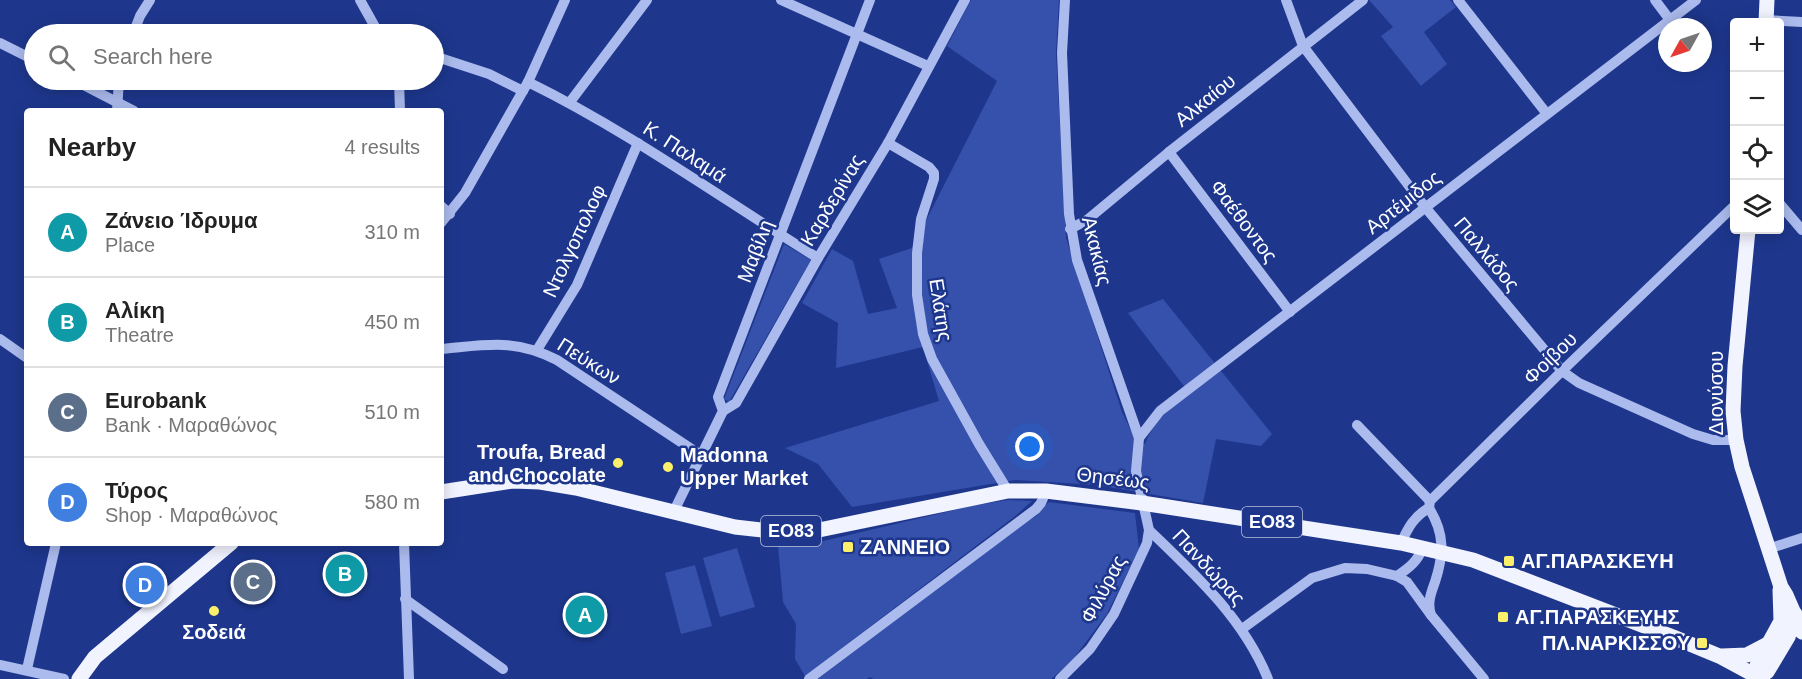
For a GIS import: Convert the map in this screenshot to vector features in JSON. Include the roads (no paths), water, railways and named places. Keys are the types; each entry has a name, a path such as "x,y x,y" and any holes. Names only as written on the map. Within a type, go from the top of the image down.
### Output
{"main road":[{"path":"1766,18 1767,0"},
{"name":"Διονύσου","path":"1748,234 1733,411 1736,440 1742,467 1780,587 1802,632"},
{"name":"Θησέως","path":"444,492 513,481 540,482 576,488 735,527 780,532 819,530 1008,491 1046,490 1142,503 1401,543 1441,552 1502,570 1719,656 1760,678"},
{"path":"66,679 227,546"},
{"name":"Διονύσου","path":"1760,678 1757,665 1781,621 1780,587"},
{"path":"1760,678 1767,672 1788,637 1795,614"},
{"path":"1719,656 1747,655 1770,643"},
{"path":"79,679 95,657"}],"street":[{"path":"137,24 150,0"},
{"path":"360,0 373,24"},
{"path":"444,220 465,193 526,86 565,0"},
{"path":"570,102 647,0"},
{"path":"780,0 928,66"},
{"name":"Μαβίλη","path":"674,511 723,411 718,397 870,0"},
{"name":"Καρδερίνας","path":"723,411 736,403 818,258 888,143 964,0"},
{"name":"Ακακίας","path":"1065,0 1062,52 1070,229 1077,260 1139,438 1136,471 1142,503"},
{"name":"Παλλάδος","path":"1286,0 1303,46 1425,207 1562,371 1579,383 1693,434 1713,440 1736,440"},
{"name":"Αλκαίου","path":"1070,229 1087,220 1169,152 1363,0"},
{"path":"1458,0 1547,114"},
{"path":"1655,0 1668,18"},
{"name":"Αρτέμιδος","path":"1673,18 1696,0"},
{"path":"1784,22 1802,22"},
{"name":"Αρτέμιδος","path":"1139,438 1160,411 1658,29"},
{"path":"0,43 24,55"},
{"name":"Κ. Παλαμά","path":"444,59 570,102 818,258"},
{"path":"91,90 117,106 118,90"},
{"path":"399,90 400,108"},
{"name":"Ντολγοπολοφ","path":"537,350 577,285 638,143"},
{"name":"Ελάτης","path":"888,143 929,167 934,173 921,219 917,253 917,295 923,334 932,359 1008,491"},
{"name":"Φαέθοντος","path":"1169,152 1290,312"},
{"path":"444,209 450,214"},
{"name":"Φοίβου","path":"1401,543 1412,522 1420,513 1562,371 1730,210"},
{"path":"1784,210 1802,230"},
{"path":"0,339 24,356"},
{"name":"Πεύκων","path":"444,350 518,345 537,350 557,360 702,456"},
{"path":"1357,425 1430,505 1440,527 1441,552 1438,573 1428,607 1431,615"},
{"path":"809,679 1036,509 1046,490"},
{"path":"1142,503 1149,530"},
{"name":"Πανδώρας","path":"1149,530 1196,575 1242,629 1268,679"},
{"name":"Φιλύρας","path":"1060,679 1072,675 1114,614 1147,543 1149,530"},
{"path":"1768,549 1802,538"},
{"path":"27,669 56,546"},
{"path":"404,546 409,679"},
{"path":"1423,547 1414,563 1397,576 1407,582 1484,679"},
{"name":"Πανδώρας","path":"1242,629 1312,578 1345,568 1367,568 1397,576"},
{"path":"405,599 503,669"},
{"path":"0,664 66,679"}],"place":[{"name":"Troufa, Bread and Chocolate","path":"618,463"},
{"name":"Madonna Upper Market","path":"668,467"},
{"name":"ΖΑΝΝΕΙΟ","path":"848,547"},
{"name":"ΑΓ.ΠΑΡΑΣΚΕΥΗ","path":"1509,561"},
{"name":"Αλίκη","path":"345,574"},
{"name":"Eurobank","path":"253,582"},
{"name":"Τύρος","path":"145,585"},
{"name":"Σοδειά","path":"214,611"},
{"name":"Ζάνειο Ίδρυμα","path":"585,615"},
{"name":"ΑΓ.ΠΑΡΑΣΚΕΥΗΣ","path":"1503,617"},
{"name":"ΠΛ.ΝΑΡΚΙΣΣΟΥ","path":"1702,643"}]}
